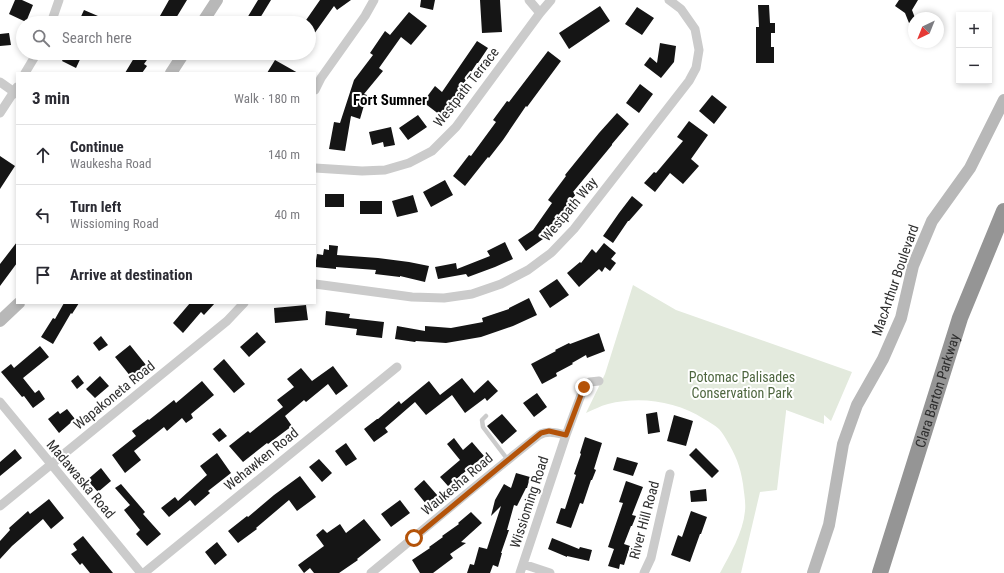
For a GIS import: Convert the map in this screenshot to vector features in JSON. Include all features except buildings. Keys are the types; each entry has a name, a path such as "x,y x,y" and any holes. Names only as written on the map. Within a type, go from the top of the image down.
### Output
{"highway":[{"name":"Clara Barton Parkway","path":"880,573 960,318 1004,212"}],"main road":[{"path":"207,16 217,0"},
{"path":"172,72 179,60"},
{"name":"MacArthur Boulevard","path":"813,573 828,525 843,444 856,405 883,359 901,318 913,266 932,221 970,168 1004,100"},
{"path":"0,321 18,304"}],"street":[{"path":"53,16 59,0"},
{"path":"316,88 321,78 365,16 374,0"},
{"path":"529,0 540,13"},
{"name":"Westpath Terrace","path":"316,168 362,171 385,170 410,164 432,151 456,127 551,0"},
{"name":"Westpath Way","path":"316,284 412,297 444,298 472,294 501,284 528,270 551,253 574,229 689,81 696,68 699,50 695,29 681,9 669,0"},
{"path":"26,72 33,60"},
{"path":"0,82 16,91 0,113"},
{"name":"Wapakoneta Road","path":"0,506 227,321 243,304"},
{"name":"Wehawken Road","path":"143,573 396,367"},
{"name":"Wissioming Road","path":"522,569 566,435 584,387 590,382 599,381"},
{"name":"Madawaska Road","path":"0,402 143,573"},
{"name":"Waukesha Road","path":"370,573 541,433 549,431 566,435"},
{"name":"River Hill Road","path":"644,573 651,558 670,474"},
{"path":"522,569 550,573"}],"lane":[{"path":"486,416 482,420 482,427 508,460"}],"green space":[{"name":"Potomac Palisades Conservation Park","path":"633,285 676,310 852,372 831,421 824,415 824,424 786,410 777,490 760,492 741,573 720,573 732,551 742,527 745,504 739,466 724,435 719,429 682,408 670,404 645,400 633,400 605,405 586,413 605,374"}],"district":[{"name":"Fort Sumner","path":"390,100"}],"route":[{"path":"414,538 541,433 549,431 566,435 584,387"}]}
